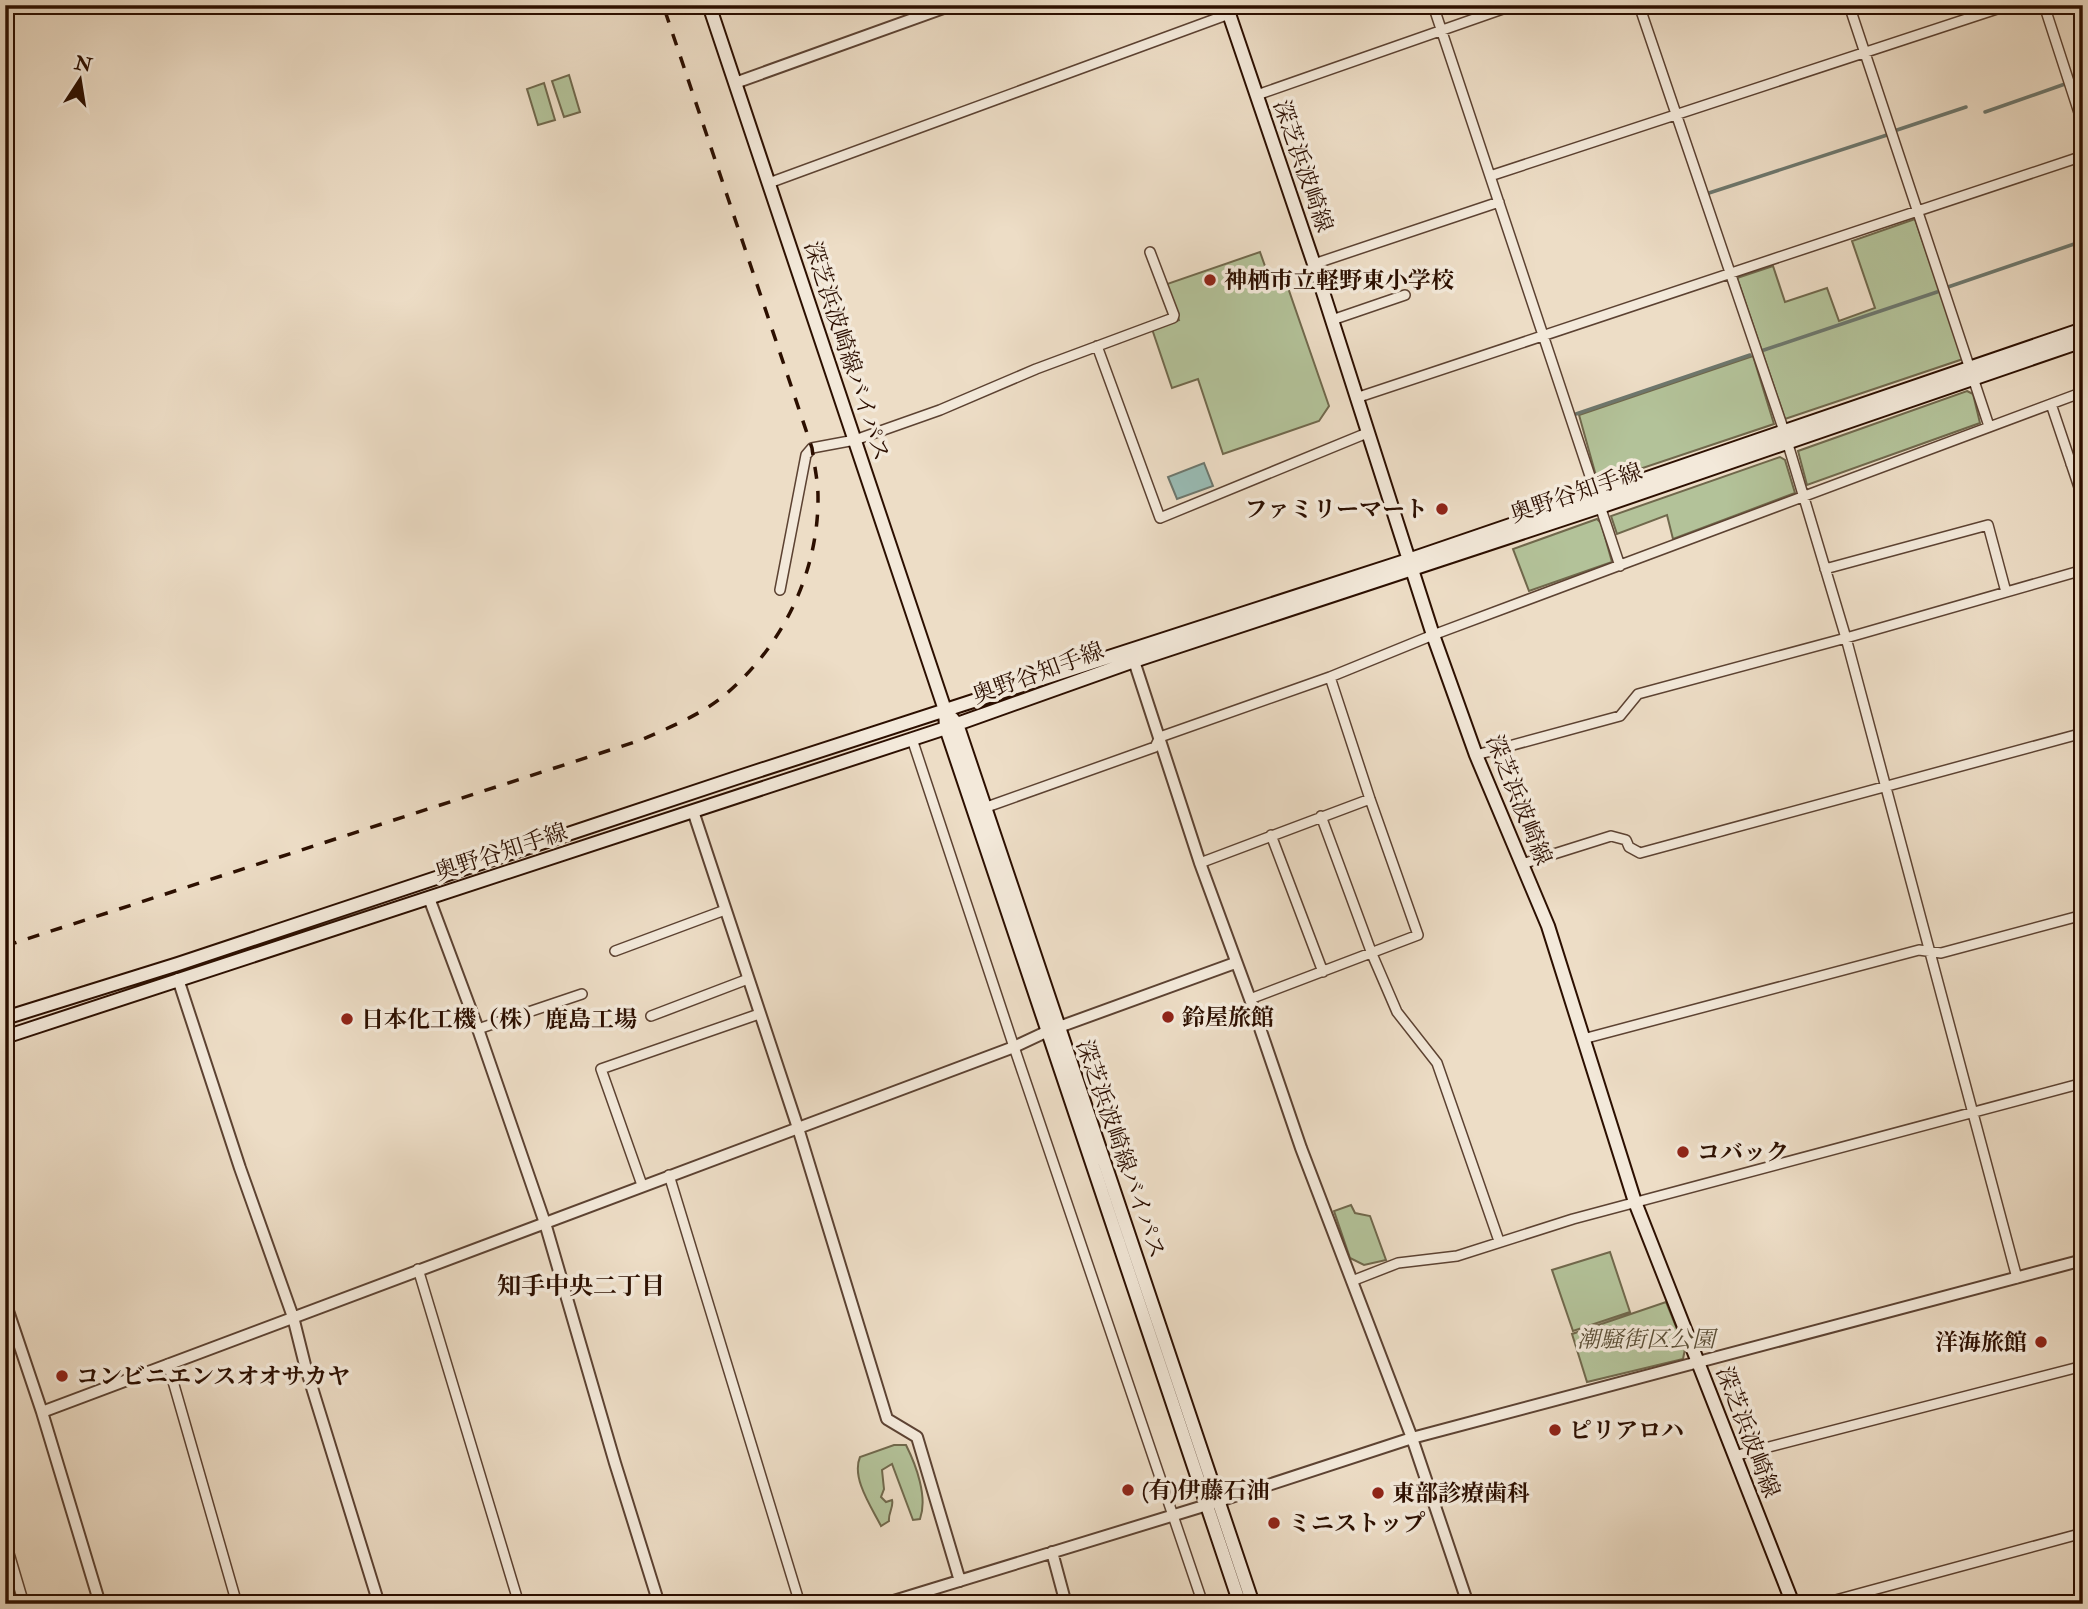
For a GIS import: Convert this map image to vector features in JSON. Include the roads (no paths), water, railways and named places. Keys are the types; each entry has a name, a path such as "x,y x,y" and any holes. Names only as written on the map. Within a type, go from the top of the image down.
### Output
{"main road":[{"name":"深芝浜波崎線バイパス","path":"709,5 945,710 984,808 1053,1030"},
{"name":"深芝浜波崎線","path":"1227,9 1314,264 1433,635 1476,755 1548,926 1635,1202 1793,1604"},
{"name":"奥野谷知手線","path":"5,1037 951,726 1410,565 1972,373 2083,329"},
{"name":"奥野谷知手線","path":"1972,373 2083,341"},
{"name":"奥野谷知手線","path":"5,1018 178,964 945,710 1410,565"},
{"name":"深芝浜波崎線バイパス","path":"951,726 1213,1503 1253,1604"},
{"name":"深芝浜波崎線バイパス","path":"1213,1503 1240,1604"}],"street":[{"path":"735,83 952,5"},
{"path":"1433,5 1620,566"},
{"path":"1257,95 1514,5"},
{"path":"1639,5 1786,437 1846,638 2017,1278"},
{"path":"1849,5 1989,426"},
{"path":"1490,176 2009,5"},
{"path":"2044,5 2083,125"},
{"path":"769,183 1227,9"},
{"path":"1356,397 2083,156"},
{"path":"1314,264 1499,202"},
{"path":"780,590 806,455 812,449 855,440 940,410 1036,369 1173,318 1174,314 1150,252"},
{"path":"1332,320 1405,295"},
{"path":"1097,346 1160,518 1367,433"},
{"path":"984,808 1155,747 1160,737 1330,677 1433,635 2083,392"},
{"path":"2051,404 2083,499"},
{"path":"2071,464 2083,460"},
{"path":"1825,569 1988,525 2006,592"},
{"path":"1476,755 1620,716 1639,694 2083,570"},
{"path":"1134,661 1200,863 1301,1147 1412,1438 1468,1604"},
{"path":"1250,999 1418,935 1330,677"},
{"path":"1522,864 1611,835 1626,839 1629,847 1640,853 2083,733"},
{"path":"912,739 1171,1516 1203,1604"},
{"path":"1200,863 1370,799"},
{"path":"693,811 798,1128 887,1419 917,1437 960,1581"},
{"path":"1321,816 1372,954 1397,1012 1437,1063 1499,1241"},
{"path":"1271,835 1323,972"},
{"path":"429,898 478,1029 545,1223 659,1604"},
{"path":"615,951 725,911"},
{"path":"1583,1039 1919,950 1941,953 2083,915"},
{"path":"42,1412 1236,963"},
{"path":"178,979 240,1168 293,1317 305,1365 379,1604"},
{"path":"652,1016 748,979"},
{"path":"478,1029 582,994"},
{"path":"642,1185 601,1069 760,1014"},
{"path":"1352,1281 1398,1263 1457,1256 1499,1241 1635,1202 2083,1083"},
{"path":"669,1175 800,1604"},
{"path":"884,1604 1213,1503 1412,1438 2083,1260"},
{"path":"418,1269 519,1604"},
{"path":"5,1302 10,1334 42,1412 100,1604"},
{"path":"168,1364 237,1604"},
{"path":"1734,1456 2083,1366"},
{"path":"1821,1604 2083,1533"},
{"path":"5,1541 24,1604"},
{"path":"1052,1552 1066,1604"}],"water":[{"path":"1204,463 1213,486 1177,499 1168,477"}],"waterway":[{"path":"1985,112 2065,84"},
{"path":"1897,130 1966,107"},
{"path":"1709,193 1887,135"},
{"path":"1948,287 2083,241"},
{"path":"1761,351 1937,292"},
{"path":"1576,414 1750,355"}],"railway":[{"path":"5,946 641,740 693,716 721,698 762,657 792,608 804,581 817,525 817,478 812,448 663,5"}],"place":[{"name":"神栖市立軽野東小学校","path":"1210,280"},
{"name":"ファミリーマート","path":"1442,509"},
{"name":"鈴屋旅館","path":"1168,1017"},
{"name":"日本化工機（株）鹿島工場","path":"347,1019"},
{"name":"コバック","path":"1683,1152"},
{"name":"洋海旅館","path":"2041,1342"},
{"name":"コンビニエンスオオサカヤ","path":"62,1376"},
{"name":"ピリアロハ","path":"1555,1430"},
{"name":"(有)伊藤石油","path":"1128,1490"},
{"name":"東部診療歯科","path":"1378,1493"},
{"name":"ミニストップ","path":"1274,1523"}],"district":[{"name":"知手中央二丁目","path":"581,1286"}],"park label":[{"name":"潮騒街区公園","path":"1646,1339"}]}
